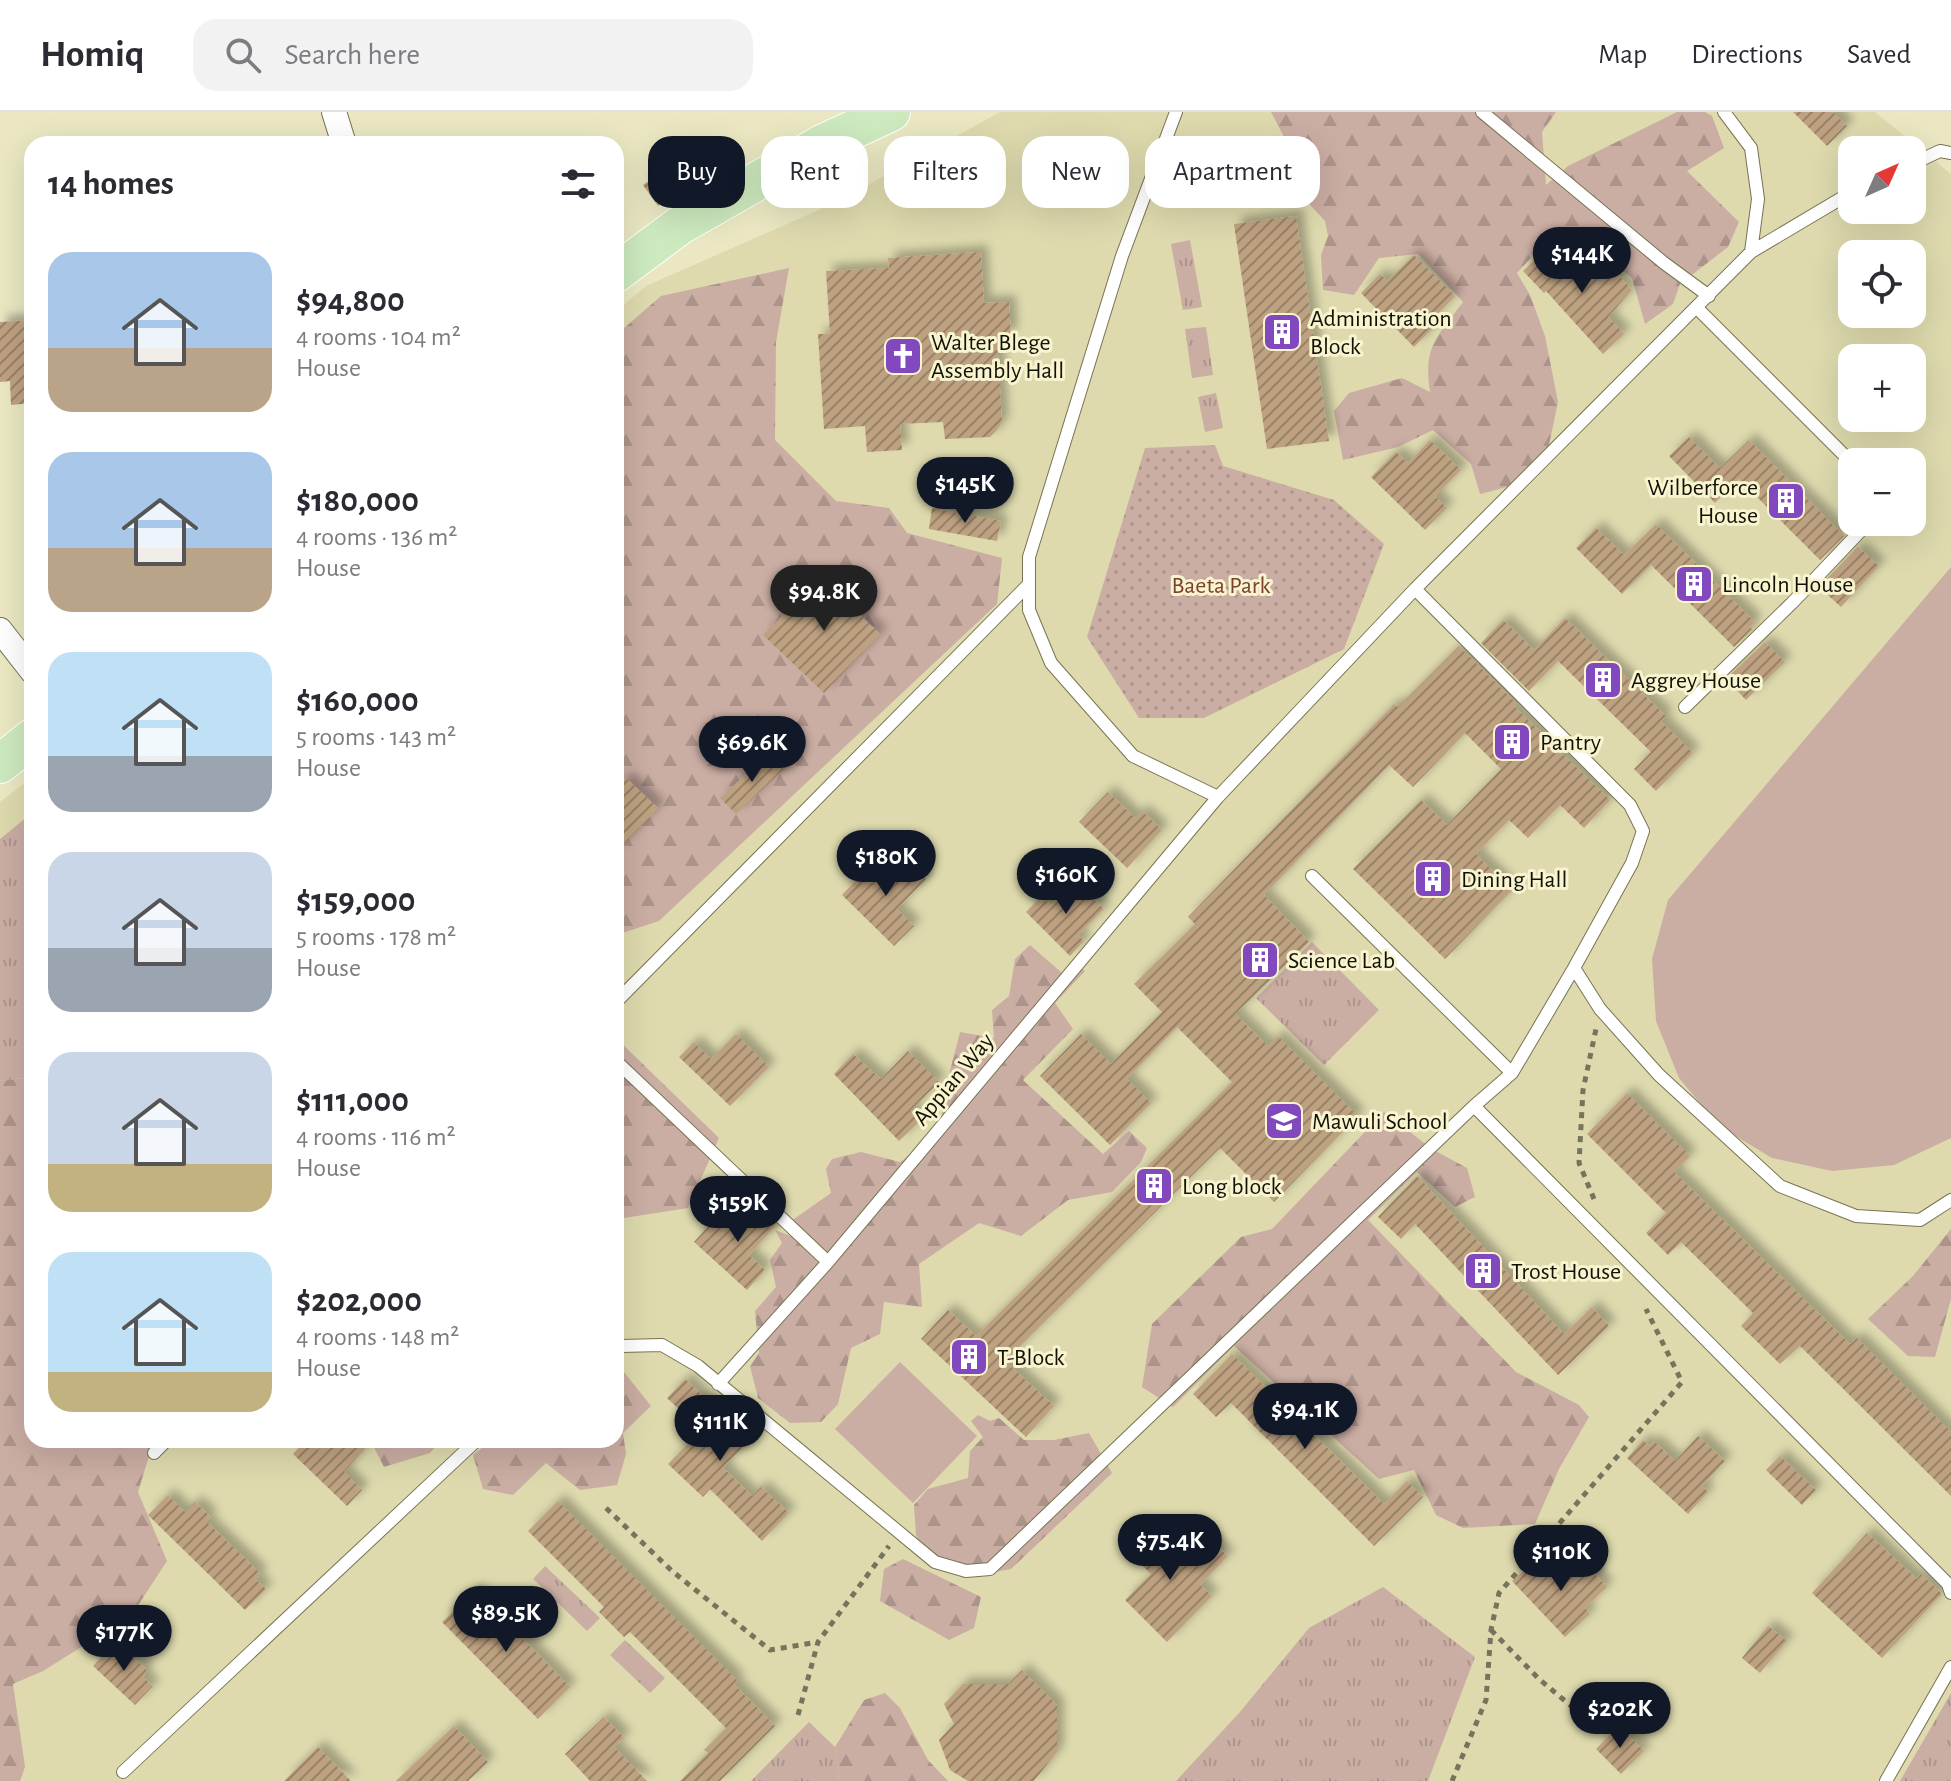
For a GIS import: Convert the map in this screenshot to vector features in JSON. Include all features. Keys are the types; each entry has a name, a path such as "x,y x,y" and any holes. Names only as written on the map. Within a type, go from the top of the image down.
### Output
{"main road":[{"path":"624,267 679,226 822,144 891,112"},
{"path":"0,764 24,744"}],"street":[{"path":"334,112 342,136"},
{"path":"0,630 24,661"}],"lane":[{"path":"1176,112 1117,271 1029,557 1029,610 1051,663 1133,756 1218,797"},
{"path":"1482,112 1664,263 1709,296"},
{"path":"1724,112 1751,148 1758,199 1751,252"},
{"path":"1926,158 1940,151 1951,153"},
{"name":"Appian Way","path":"718,1384 828,1262 1218,797 1415,589 1751,252 1838,200"},
{"path":"1697,308 1838,449"},
{"path":"1685,707 1856,536"},
{"path":"624,994 1029,584"},
{"path":"624,1346 662,1345 698,1366 935,1562 966,1571 990,1569 1512,1073 1632,863 1643,831 1630,805 1415,589"},
{"path":"1312,876 1512,1073"},
{"path":"1574,968 1600,1009 1659,1075 1780,1186 1856,1216 1920,1220 1951,1200"},
{"path":"624,1069 828,1262"},
{"path":"1474,1106 1950,1587"},
{"path":"154,1453 159,1448"},
{"path":"123,1772 468,1448"},
{"path":"1886,1781 1951,1667"}],"path":[{"path":"1597,1206 1579,1163 1583,1090 1600,1009"},
{"path":"1452,1781 1486,1700 1491,1630 1499,1593 1682,1382 1643,1303"},
{"path":"606,1508 672,1571 770,1650 818,1642"},
{"path":"798,1715 818,1642 899,1532"},
{"path":"1491,1630 1539,1679 1595,1726"}],"shaded area":[{"name":"Mawuli School","path":"1000,112 1875,112 1904,136 1838,136 1838,224 1926,224 1926,154 1951,174 1951,1781 0,1781 0,802 24,783 24,1448 624,1448 624,304 646,286 823,208 868,208 868,185 884,176 884,208 1006,208 1006,136 957,136"}],"green space":[{"path":"1271,112 1556,112 1542,132 1546,185 1568,166 1677,112 1705,112 1712,116 1724,148 1687,171 1739,222 1728,247 1680,284 1673,304 1645,324 1632,278 1609,260 1551,236 1517,273 1530,295 1545,336 1558,402 1549,445 1507,487 1480,494 1471,464 1433,430 1398,447 1343,460 1334,411 1349,393 1402,378 1430,392 1429,363 1434,343 1463,302 1418,254 1379,258 1354,295 1323,290 1321,255 1328,236 1325,221 1313,208 1320,208 1320,136 1284,136"},
{"path":"1190,240 1202,307 1183,310 1171,244"},
{"path":"789,268 776,342 775,440 836,501 889,508 907,533 1002,558 997,604 659,921 624,932 624,328 661,296"},
{"path":"1206,327 1213,375 1192,378 1185,329"},
{"path":"1216,393 1223,428 1205,432 1198,397"},
{"name":"Baeta Park","path":"1215,445 1223,466 1334,500 1384,544 1344,649 1204,718 1139,718 1087,637 1145,448"},
{"path":"1951,567 1951,1138 1894,1165 1832,1171 1772,1158 1719,1126 1679,1078 1656,1021 1652,959 1668,900"},
{"path":"24,820 24,1078 0,1081 0,839"},
{"path":"1312,942 1379,1010 1324,1065 1256,998"},
{"path":"1030,945 1062,973 1075,961 1085,971 1055,1003 1073,1029 1023,1080 1103,1154 1129,1131 1147,1148 1141,1162 1112,1192 1068,1200 1021,1236 979,1223 919,1264 922,1307 884,1302 880,1334 851,1348 838,1404 821,1422 790,1423 758,1398 750,1366 759,1353 755,1311 776,1287 770,1260 782,1243 775,1230 791,1236 794,1219 831,1193 826,1169 832,1159 861,1152 900,1162 941,1133 943,1098 960,1032 994,1038 992,1010 1009,996 1015,959"},
{"path":"624,1046 719,1138 688,1208 624,1218"},
{"path":"24,1078 24,1448 152,1448 138,1492 167,1561 131,1616 43,1671 13,1684 25,1767 20,1781 0,1781 0,1081"},
{"path":"1384,1112 1432,1149 1467,1168 1475,1197 1455,1207 1417,1172 1368,1220 1516,1372 1579,1405 1589,1417 1559,1469 1535,1524 1463,1528 1436,1515 1414,1470 1379,1479 1234,1346 1173,1407 1142,1387 1152,1324 1241,1237 1272,1229"},
{"path":"1951,1229 1951,1299 1935,1357 1908,1356 1868,1319 1913,1276"},
{"path":"900,1362 977,1436 913,1503 835,1429"},
{"path":"624,1372 651,1406 624,1432"},
{"path":"978,1415 990,1421 999,1418 1024,1440 1054,1440 1089,1433 1112,1473 1011,1569 973,1576 931,1564 916,1535 914,1505 928,1489 968,1478 970,1451 983,1437 971,1421"},
{"path":"624,1440 626,1454 617,1485 580,1490 546,1463 513,1495 483,1489 473,1455 482,1448 624,1448"},
{"path":"374,1448 434,1448 430,1453 384,1467"},
{"path":"903,1559 981,1597 974,1628 949,1640 880,1601 884,1569"},
{"path":"545,1566 600,1618 587,1631 533,1579"},
{"path":"1383,1587 1475,1657 1428,1781 1176,1781 1240,1712 1309,1628"},
{"path":"625,1640 665,1678 650,1693 610,1655"},
{"path":"885,1693 900,1708 928,1760 948,1781 839,1781 835,1747 864,1700"},
{"path":"1951,1693 1951,1781 1900,1781"},
{"path":"809,1722 835,1747 839,1781 751,1781"}],"building":[{"path":"1793,112 1833,112 1847,126 1827,146"},
{"name":"Administration Block","path":"1296,216 1329,441 1267,449 1234,224"},
{"path":"1552,243 1587,280 1607,262 1632,290 1608,317 1624,334 1603,354 1546,291 1544,293 1523,271"},
{"name":"Walter Blege Assembly Hall","path":"981,252 984,303 1009,302 1011,336 997,337 1002,422 997,430 990,437 945,439 943,422 900,424 902,450 867,452 865,426 824,429 818,334 830,334 826,271 889,268 888,258"},
{"path":"1414,255 1455,296 1429,323 1434,327 1414,347 1361,293 1380,274 1387,281"},
{"path":"24,320 24,404 11,405 10,381 0,382 0,322"},
{"name":"Wilberforce House","path":"1689,437 1720,468 1749,440 1838,530 1838,536 1844,536 1820,560 1739,479 1715,503 1669,456"},
{"path":"1430,440 1461,470 1435,496 1447,508 1425,530 1371,477 1396,452 1408,463"},
{"path":"932,508 1001,521 997,541 929,529"},
{"name":"Lincoln House","path":"1656,524 1755,622 1734,647 1651,565 1622,594 1576,548 1596,528 1624,555"},
{"path":"1858,547 1879,566 1841,607 1819,587"},
{"path":"820,578 842,598 854,585 871,601 859,614 880,634 824,693 763,635"},
{"path":"1565,618 1666,716 1661,721 1693,753 1656,791 1634,769 1651,752 1558,661 1529,691 1481,643 1503,620 1534,650"},
{"path":"1765,642 1785,662 1746,700 1726,679"},
{"path":"1459,646 1517,704 1514,706 1610,800 1584,828 1560,805 1528,838 1509,820 1476,854 1512,890 1445,959 1353,869 1421,800 1447,825 1501,769 1465,733 1413,787 1389,765 1264,895 1309,942 1235,1014 1268,1046 1278,1036 1358,1116 1274,1202 1220,1148 1005,1361 1054,1406 1026,1437 921,1339 948,1310 976,1336 1232,1082 1177,1027 1127,1079 1151,1103 1110,1145 1040,1076 1081,1034 1111,1064 1162,1012 1134,984 1195,924 1188,917 1394,704 1398,707"},
{"path":"769,753 784,769 736,814 720,798"},
{"path":"626,778 658,808 624,844"},
{"path":"1108,792 1135,818 1142,811 1162,830 1127,868 1079,822"},
{"path":"899,854 926,879 897,909 914,926 894,946 842,895 861,875 870,883"},
{"path":"1075,881 1104,909 1078,935 1084,941 1070,956 1026,912 1042,896 1051,905"},
{"path":"736,1034 769,1067 730,1106 679,1057 694,1042 711,1059"},
{"path":"908,1051 939,1082 911,1110 921,1120 899,1141 834,1074 853,1054 881,1079"},
{"path":"1627,1093 1690,1156 1674,1172 1850,1344 1857,1338 1951,1432 1951,1496 1800,1346 1780,1364 1741,1326 1753,1313 1681,1242 1668,1255 1646,1233 1666,1213 1587,1134"},
{"path":"1417,1176 1564,1334 1592,1307 1609,1326 1558,1375 1415,1224 1401,1239 1378,1217"},
{"path":"749,1201 776,1225 749,1255 765,1270 747,1290 694,1242 713,1221 723,1230"},
{"path":"1232,1354 1384,1504 1407,1481 1423,1497 1374,1546 1231,1403 1216,1417 1193,1394"},
{"path":"685,1379 750,1440 723,1468 752,1496 761,1487 789,1513 762,1541 710,1489 703,1497 668,1464 701,1430 667,1398"},
{"path":"1698,1436 1725,1461 1702,1486 1708,1492 1688,1514 1627,1458 1643,1440 1649,1446 1654,1441 1675,1461"},
{"path":"299,1448 316,1448 320,1451 323,1448 366,1448 344,1472 362,1490 347,1506 293,1454"},
{"path":"1780,1456 1816,1490 1802,1505 1766,1470"},
{"path":"168,1495 185,1512 195,1502 211,1517 206,1521 261,1574 255,1579 266,1589 245,1610 148,1515"},
{"path":"558,1501 737,1680 734,1684 775,1726 720,1781 680,1781 708,1753 704,1750 726,1728 630,1632 624,1637 599,1612 604,1607 528,1531"},
{"path":"1140,1524 1182,1565 1209,1538 1228,1556 1200,1585 1212,1596 1167,1642 1125,1600 1151,1574 1120,1544"},
{"path":"1867,1533 1917,1579 1921,1574 1942,1594 1882,1658 1812,1593"},
{"path":"1579,1557 1607,1587 1585,1608 1590,1614 1565,1637 1512,1581 1537,1559 1555,1578"},
{"path":"475,1590 570,1687 538,1719 442,1622"},
{"path":"1768,1626 1787,1641 1760,1673 1742,1658"},
{"path":"116,1641 147,1670 143,1677 153,1686 135,1705 93,1666"},
{"path":"1022,1670 1057,1705 1057,1752 1034,1781 968,1781 950,1770 939,1740 954,1724 944,1704 963,1684 1008,1684"},
{"path":"604,1717 624,1738 614,1747 647,1781 590,1781 565,1754"},
{"path":"454,1726 488,1762 468,1781 396,1781"},
{"path":"1619,1726 1644,1751 1621,1774 1596,1749"},
{"path":"318,1747 351,1781 284,1781"}],"place":[{"name":"Administration Block","path":"1282,332"},
{"name":"Walter Blege Assembly Hall","path":"903,356"},
{"name":"Wilberforce House","path":"1786,501"},
{"name":"Lincoln House","path":"1694,584"},
{"name":"Aggrey House","path":"1603,680"},
{"name":"Pantry","path":"1512,742"},
{"name":"Dining Hall","path":"1433,879"},
{"name":"Science Lab","path":"1260,960"},
{"name":"Mawuli School","path":"1284,1121"},
{"name":"Long block","path":"1154,1186"},
{"name":"Trost House","path":"1483,1271"},
{"name":"T-Block","path":"969,1357"}]}
